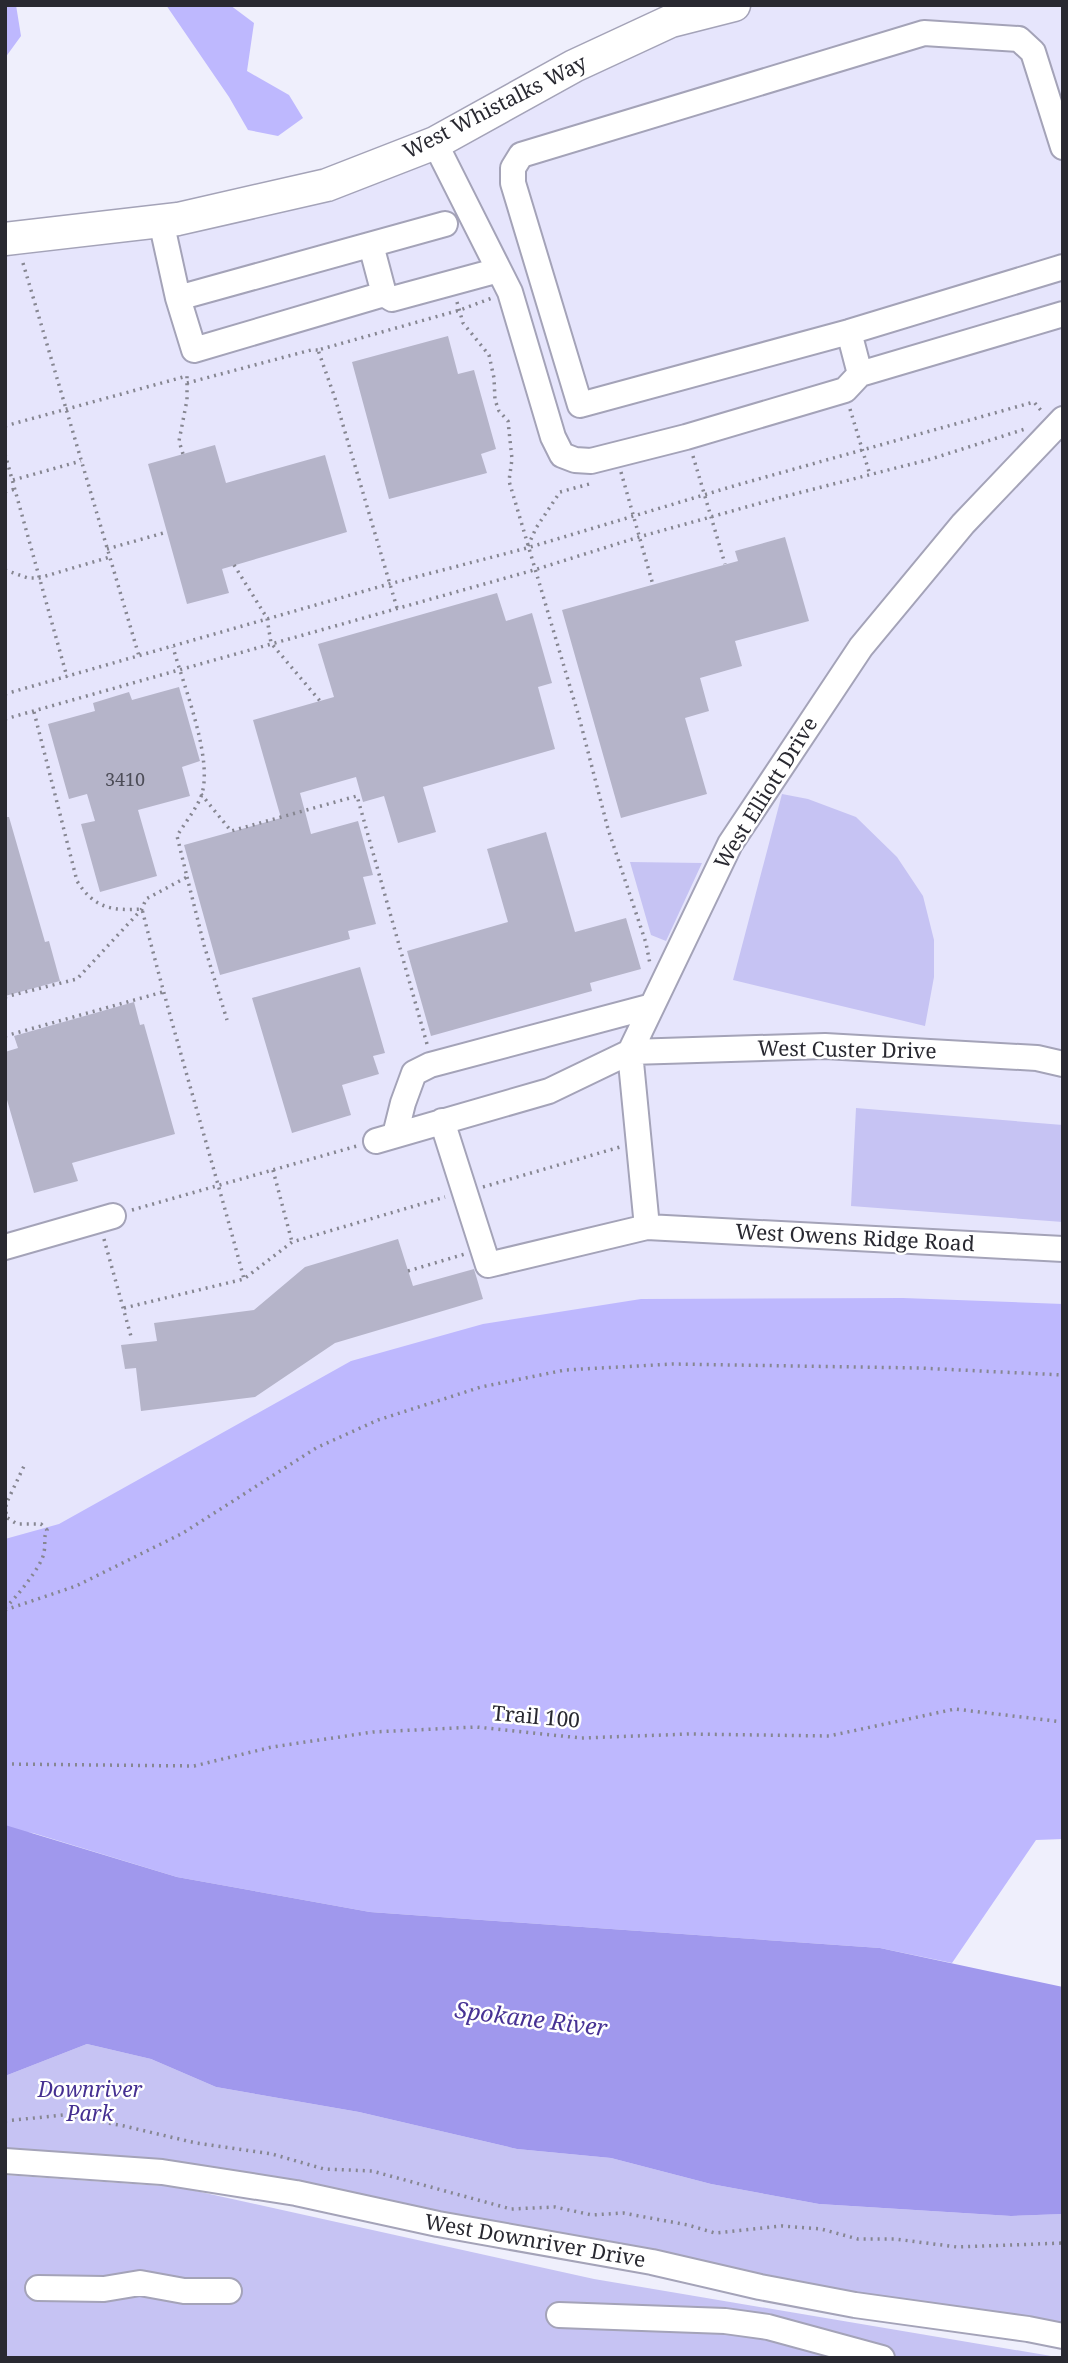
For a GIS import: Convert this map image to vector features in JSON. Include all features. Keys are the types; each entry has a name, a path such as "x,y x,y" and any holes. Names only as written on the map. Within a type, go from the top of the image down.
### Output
{"main road":[{"name":"West Whistalks Way","path":"14,251 178,219 327,185 435,143 574,66 671,21 734,5"}],"street":[{"path":"1063,147 1033,52 1019,39 924,33 522,155 513,168 513,183 580,405 849,332 1063,267"},
{"path":"435,143 510,292 553,437 562,455 575,460 592,461 637,450 825,396 845,390 860,374 1063,314"},
{"path":"161,221 178,298 194,350 384,294"},
{"path":"178,298 445,224"},
{"path":"371,245 384,294 392,299 499,270"},
{"path":"849,332 860,374"},
{"name":"West Elliott Drive","path":"630,1052 730,844 861,647 1055,418"},
{"path":"385,1138 403,1103 414,1073 430,1065 654,1002"},
{"name":"West Custer Drive","path":"630,1052 825,1046 1037,1058 1063,1064"},
{"path":"385,1138 549,1091 630,1052 647,1227"},
{"name":"West Owens Ridge Road","path":"442,1121 488,1265 647,1227 1063,1249"},
{"path":"5,1247 104,1219"},
{"name":"West Downriver Drive","path":"5,2161 162,2172 296,2193 438,2224 652,2262 855,2305 1063,2336"},
{"path":"38,2288 104,2289 140,2283 184,2291 229,2291"},
{"path":"559,2315 713,2321 768,2327 882,2358"}],"path":[{"path":"14,251 66,409 139,656"},
{"path":"187,383 311,350 318,351 460,310 497,295"},
{"path":"457,302 463,323 489,355 495,400 499,411 508,421 512,459 509,481 579,717 608,829 646,943 654,1002"},
{"path":"318,351 351,449 397,607"},
{"path":"5,426 187,376 187,400 179,441 183,454"},
{"path":"5,694 1034,402 1055,418"},
{"path":"849,403 870,475"},
{"path":"5,719 534,570 639,537 931,459 1027,429"},
{"path":"5,454 66,677"},
{"path":"693,454 725,564"},
{"path":"12,480 81,461"},
{"path":"620,468 653,585"},
{"path":"5,492 15,489"},
{"path":"107,549 167,532"},
{"path":"5,570 28,578 39,578 110,557"},
{"path":"234,565 267,618 271,643 320,701"},
{"path":"173,647 195,720 206,775 201,794 177,836 204,945 227,1020"},
{"path":"34,711 77,880 87,898 100,905 122,910 142,909"},
{"path":"201,794 231,831 357,796 430,1051"},
{"path":"5,997 77,979 142,909 146,899 187,877"},
{"path":"142,909 244,1279"},
{"path":"5,1036 163,992"},
{"path":"132,1340 106,1242 104,1219 385,1138"},
{"path":"479,1188 639,1144"},
{"path":"273,1169 292,1242"},
{"path":"124,1308 244,1279 292,1242 447,1196 449,1205"},
{"path":"408,1271 470,1253"},
{"path":"5,1609 76,1586 183,1533 316,1448 378,1419 481,1388 565,1370 673,1364 919,1368 1063,1375"},
{"path":"5,1609 19,1595 45,1553 43,1538 47,1530 41,1524 17,1524 6,1517 6,1504 25,1464"},
{"name":"Trail 100","path":"5,1764 194,1766 272,1747 373,1732 476,1727 581,1738 690,1734 829,1736 955,1709 1063,1722"},
{"path":"5,2121 63,2115 195,2143 272,2154 324,2169 372,2171 511,2209 555,2207 592,2215 623,2213 715,2233 782,2226 821,2229 858,2239 895,2239 957,2247 1063,2242"}],"shaded area":[{"path":"5,5 16,5 21,36 5,58"},
{"path":"166,5 230,5 254,23 247,71 289,95 303,118 278,136 248,130 229,97"},
{"path":"734,5 1063,5 1063,1360 5,1575 5,239 327,185"},
{"path":"903,1298 1063,1304 1063,1839 1036,1840 952,1963 880,1948 370,1912 177,1877 33,1833 5,1830 5,1539 59,1524 351,1361 483,1324 641,1299"}],"green space":[{"path":"782,794 808,799 856,817 897,857 923,896 934,940 934,977 925,1026 733,980"},
{"path":"630,862 702,863 666,941 651,935"},
{"path":"856,1108 1063,1125 1063,1222 851,1206"},
{"name":"Downriver Park","path":"87,2044 151,2059 216,2087 359,2112 517,2149 611,2158 711,2184 819,2204 1011,2216 1063,2214 1063,2329 814,2289 297,2183 5,2154 5,2076"},
{"path":"5,2175 178,2187 594,2279 1063,2358 5,2358"}],"water":[{"name":"Spokane River","path":"5,1825 177,1877 370,1912 880,1948 1063,1987 1063,2214 1011,2216 819,2204 711,2184 611,2158 517,2149 359,2112 216,2087 151,2059 87,2044 5,2076"}],"building":[{"path":"448,336 458,374 474,370 496,449 481,454 487,473 389,499 352,362"},
{"path":"215,445 226,483 325,455 347,532 222,569 229,593 187,604 148,464"},
{"path":"785,537 809,621 735,641 742,666 700,678 709,711 685,718 707,794 621,818 562,610 738,561 735,551"},
{"path":"497,593 506,621 532,613 552,683 538,687 555,749 423,787 436,832 398,843 384,796 363,802 356,777 300,793 311,834 358,821 373,875 363,877 376,924 348,931 350,939 220,975 184,845 281,818 253,720 334,697 318,644"},
{"path":"179,687 200,761 182,767 190,796 138,810 157,876 100,892 81,824 95,821 87,794 69,799 48,724 95,711 93,703 129,692 132,700"},
{"path":"5,817 9,817 45,942 49,941 60,981 5,996"},
{"path":"546,832 575,932 626,918 641,969 590,983 592,991 431,1036 407,951 508,922 487,849"},
{"path":"360,967 385,1053 373,1056 379,1074 342,1085 351,1115 292,1133 252,998"},
{"path":"134,1002 140,1025 144,1024 175,1134 72,1163 78,1181 34,1193 5,1093 5,1052 18,1048 14,1036"},
{"path":"398,1239 413,1286 474,1269 483,1299 335,1343 255,1397 141,1411 136,1368 125,1369 121,1345 157,1341 154,1323 254,1310 305,1267"}]}
